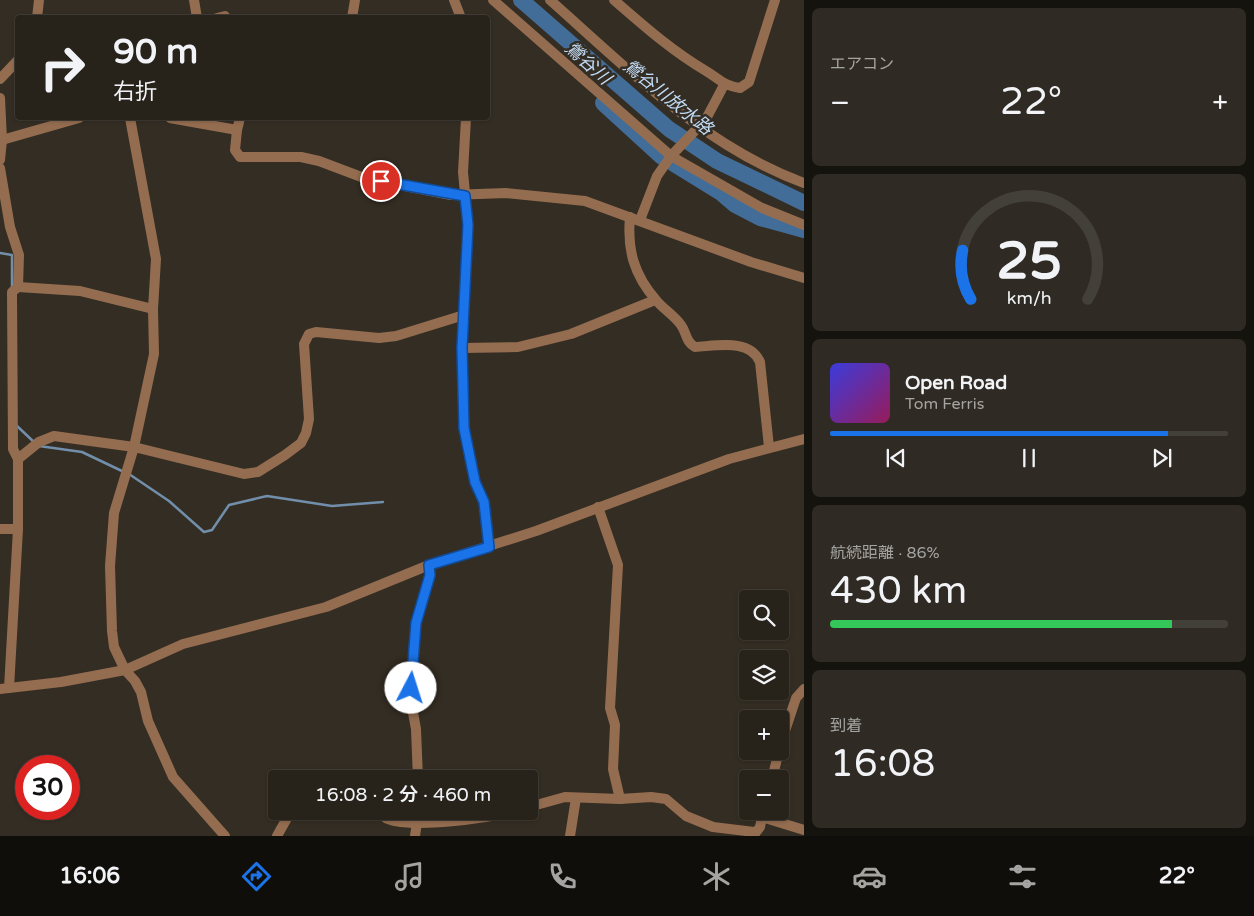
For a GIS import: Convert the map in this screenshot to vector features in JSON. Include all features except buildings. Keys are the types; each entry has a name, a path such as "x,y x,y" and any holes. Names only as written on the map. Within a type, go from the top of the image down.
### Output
{"street":[{"path":"37,15 39,0"},
{"path":"194,0 196,15"},
{"path":"352,15 355,0"},
{"path":"454,0 460,15"},
{"path":"493,0 672,154 762,208 804,225"},
{"path":"550,0 698,128 739,153 783,175 804,183"},
{"path":"614,0 675,52 712,74 724,85 740,88 749,82 775,0"},
{"path":"0,78 15,63"},
{"path":"724,85 716,103 698,128 672,154 657,176 635,219 630,244 635,271 655,300 681,325 688,343 695,347 742,346 757,355 760,362 769,447"},
{"path":"0,98 2,140 0,160"},
{"path":"2,140 73,120"},
{"path":"130,120 156,259 153,309 154,354 134,447 114,513 110,566 114,647 125,670 135,681 141,692 148,722 173,777 225,836"},
{"path":"181,120 237,130"},
{"path":"240,120 235,150 240,157 310,159 364,178 465,196 506,194 585,201 751,262 804,278"},
{"path":"466,120 463,172 468,225 465,251 462,348 464,428 475,482 484,502 489,547"},
{"path":"0,168 10,227 18,255 15,289 13,449 18,460 18,529 14,627 4,689 106,675 125,670 183,644 326,607 429,565 489,547 729,459 804,439"},
{"path":"15,289 80,291 153,309"},
{"path":"462,348 518,347 571,334 655,300"},
{"path":"18,460 36,444 54,436 134,447 244,474 258,472 301,443 306,433 309,420 304,344 309,334 316,332 379,338 396,336 464,315"},
{"path":"598,507 618,565 610,708 615,724 614,769 620,799"},
{"path":"0,529 18,529"},
{"path":"418,770 416,729 410,702 416,623 430,575 429,565"},
{"path":"789,719 796,698 804,689"},
{"path":"538,804 551,800 576,798 620,799 651,797 666,799 686,816 713,827 754,834 760,827 762,820"},
{"path":"570,836 576,798"},
{"path":"277,836 286,820"},
{"path":"392,820 399,822 412,820"},
{"path":"415,836 423,820"},
{"path":"778,820 804,830"}],"waterway":[{"name":"鶯谷川放水路","path":"521,0 669,129 717,161 804,203"},
{"name":"鶯谷川","path":"603,103 662,157"},
{"name":"鶯谷川","path":"674,164 721,193 735,205 760,218 804,230"},
{"path":"0,253 12,255 12,287"},
{"path":"17,426 35,443"},
{"path":"39,446 82,452 124,472"},
{"path":"129,474 169,501 204,532 212,530 229,505 267,496 332,506 383,502"}],"route":[{"path":"381,181 450,196 465,196 468,225 465,251 462,348 464,428 475,482 484,502 489,547 429,565 430,575 416,623 411,688"}]}
